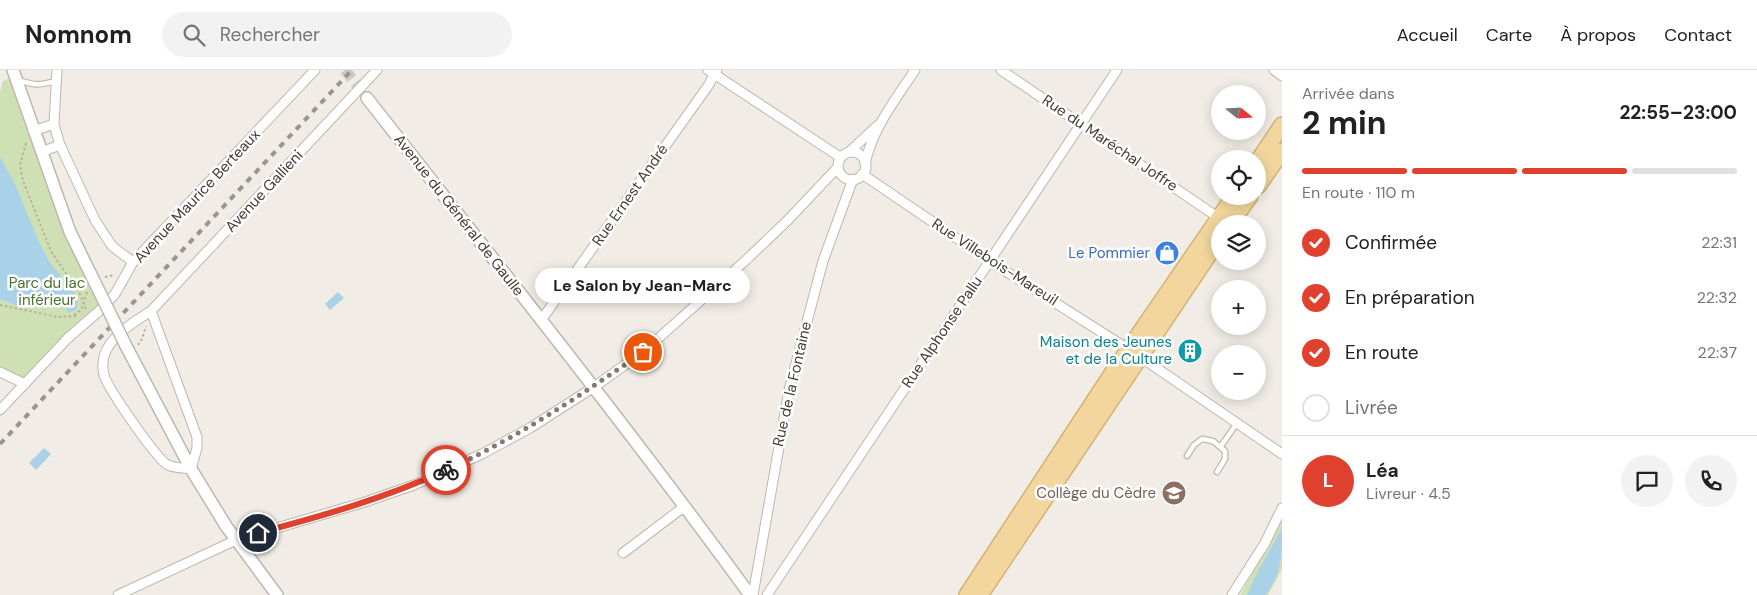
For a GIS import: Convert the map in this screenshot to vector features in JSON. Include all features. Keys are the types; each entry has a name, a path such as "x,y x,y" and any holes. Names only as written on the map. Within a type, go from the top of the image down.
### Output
{"main road":[{"path":"1265,150 1282,125"},
{"path":"1266,174 1282,151"},
{"path":"1231,215 1241,205"},
{"path":"967,595 1211,241"},
{"path":"980,595 1134,353 1211,250"}],"street":[{"path":"56,70 54,124 60,145 95,220 112,246 134,262"},
{"name":"Avenue Maurice Berteaux","path":"0,410 86,321 115,294 134,262 315,70"},
{"name":"Avenue Gallieni","path":"191,469 167,464 139,431 110,390 104,375 103,363 105,353 128,326 151,311 377,70"},
{"path":"838,167 842,176 853,179 862,174 869,148 881,122 915,70"},
{"name":"Rue du Maréchal Joffre","path":"1001,70 1216,215"},
{"name":"Rue Alphonse Pallu","path":"767,595 1117,70"},
{"path":"1274,70 1282,76"},
{"path":"713,71 840,157"},
{"name":"Rue Ernest André","path":"542,319 713,71"},
{"path":"15,75 70,232 128,350 191,469 236,540 277,595"},
{"name":"Avenue du Général de Gaulle","path":"367,98 542,319 752,595"},
{"path":"840,157 850,152 881,122"},
{"path":"32,127 54,124"},
{"path":"41,152 60,145"},
{"path":"850,152 860,154 865,164"},
{"path":"118,595 236,540 348,508 414,485 482,454 530,428 594,387 643,352 698,304 788,220 838,167 840,157"},
{"name":"Rue Villebois-Mareuil","path":"862,174 1134,353 1282,454"},
{"name":"Rue de la Fontaine","path":"752,595 789,390 823,261 853,179"},
{"path":"151,311 197,437 198,448 191,469"},
{"path":"0,372 24,384"},
{"path":"623,553 685,506"},
{"path":"1232,595 1264,544 1282,508"}],"lane":[{"path":"15,75 34,85 55,81"},
{"path":"1221,446 1237,423"},
{"path":"1187,456 1194,445 1202,439 1213,441 1225,451 1225,459 1217,472"}],"path":[{"path":"32,127 20,165 22,181 51,250 84,302 86,321"},
{"path":"94,281 112,274 124,277"},
{"path":"0,305 68,318 80,310 84,302"},
{"path":"128,350 142,339 151,311"},
{"path":"74,315 86,321"}],"green space":[{"name":"Parc du lac inférieur","path":"15,76 41,152 105,304 25,384 0,372 0,92 3,81"},
{"path":"1282,520 1282,569 1268,595 1240,595"}],"water":[{"path":"0,157 15,184 39,242 50,263 73,291 78,301 76,310 68,313 66,308 62,306 52,304 27,307 0,299"},
{"path":"338,292 344,298 330,310 325,304"},
{"path":"44,448 51,454 36,470 29,463"},
{"path":"1282,528 1280,563 1271,588 1265,595 1247,595 1256,575"}],"tunnel":[{"path":"345,70 367,98"}],"railway":[{"path":"0,444 352,70"}],"way so far":[{"path":"446,470 482,454 530,428 594,387 643,352"}],"place":[{"name":"Le Pommier","path":"1167,253"},
{"name":"Maison des Jeunes et de la Culture","path":"1190,351"},
{"name":"Le Salon by Jean-Marc","path":"643,352"},
{"name":"Collège du Cèdre","path":"1174,493"}],"route":[{"path":"258,533 365,502 414,485 446,470"}]}
